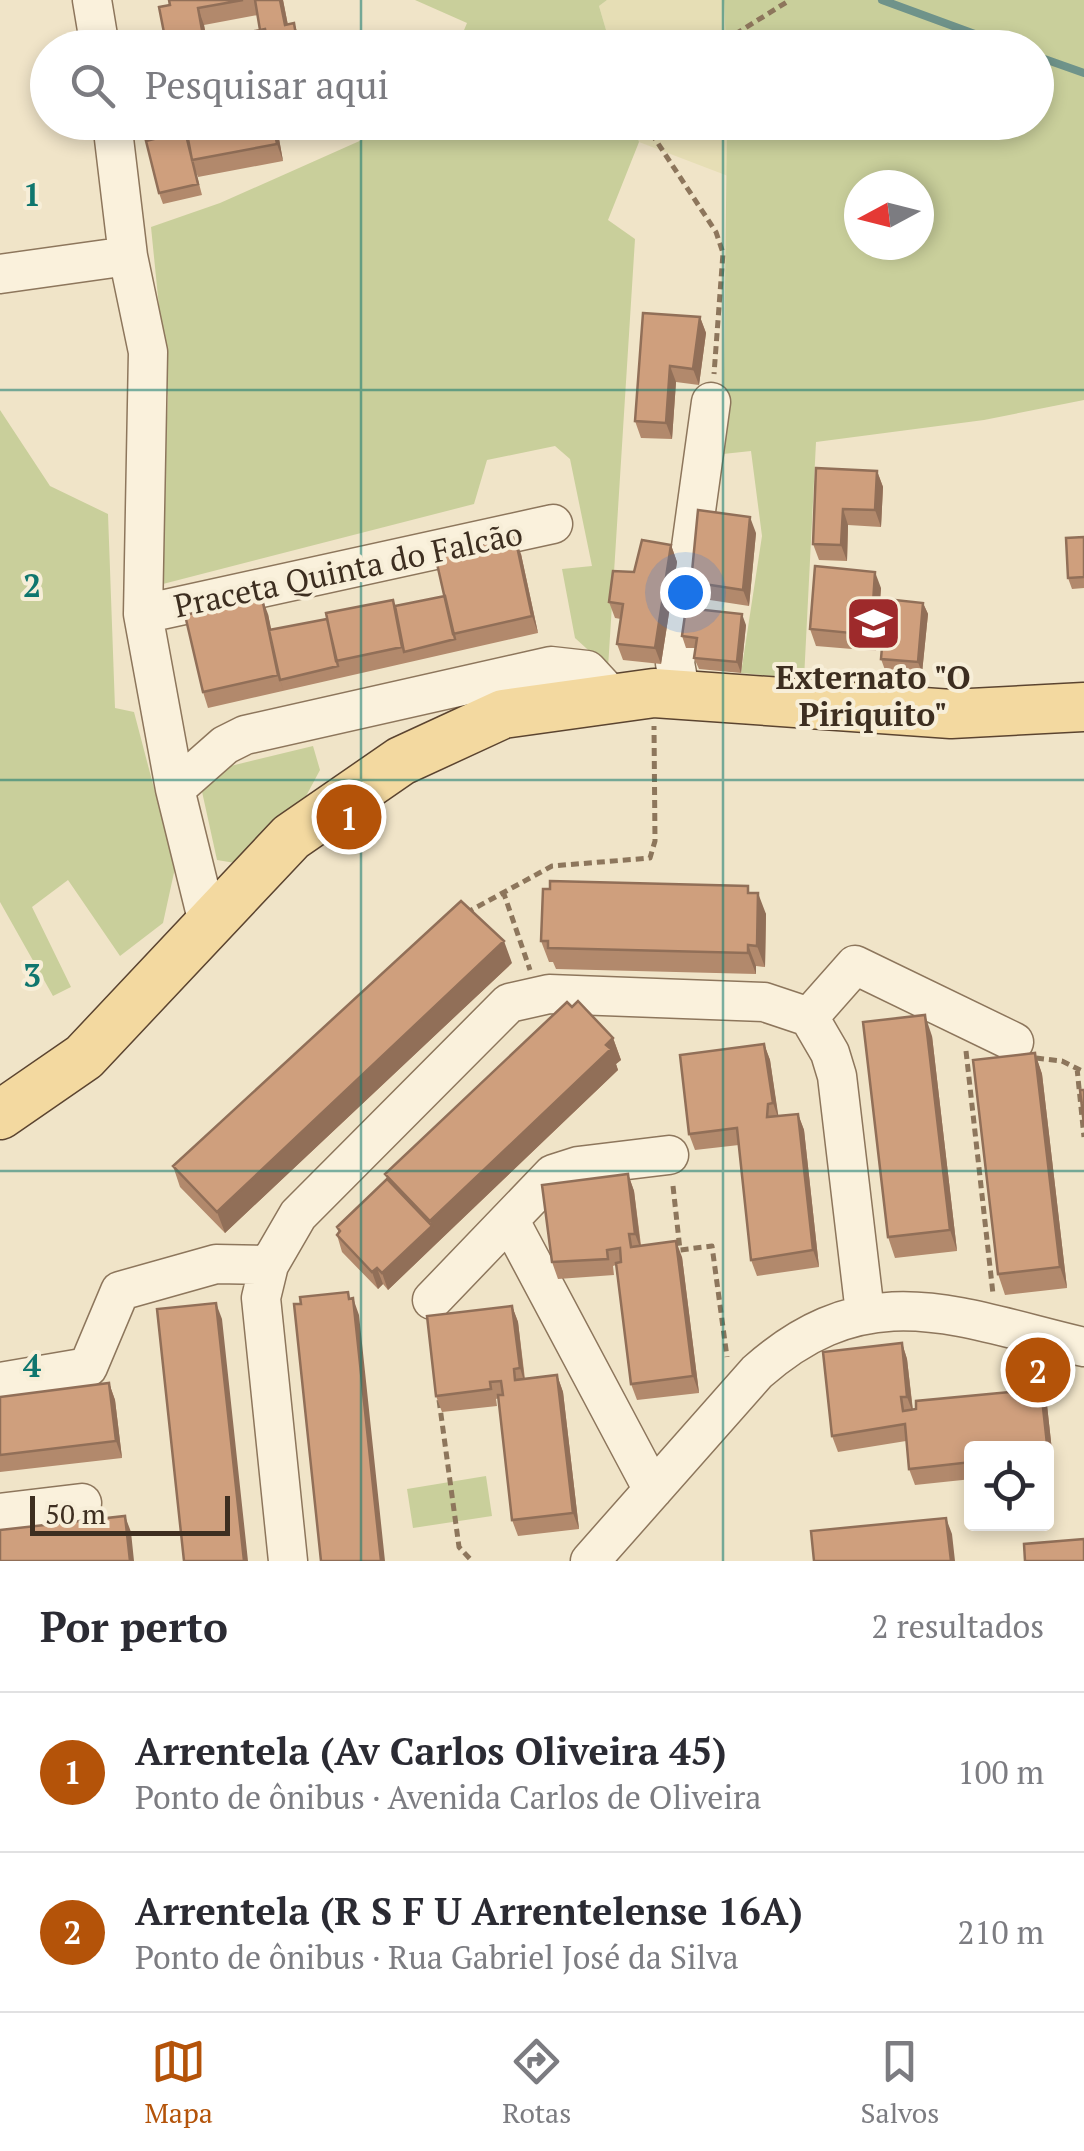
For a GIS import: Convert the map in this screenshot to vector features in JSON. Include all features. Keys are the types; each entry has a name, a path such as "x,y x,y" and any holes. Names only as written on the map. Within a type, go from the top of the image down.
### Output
{"main road":[{"path":"0,1114 84,1057 291,838 401,760 503,714 649,695 951,714 1084,707"}],"street":[{"path":"86,3 94,30"},
{"path":"114,140 128,256 148,352 143,614 175,789 208,923"},
{"path":"0,274 128,256"},
{"path":"175,789 225,745 245,736 551,666 587,670 649,695 675,663 712,402"},
{"name":"Praceta Quinta do Falcão","path":"143,614 554,524"},
{"path":"808,1017 855,965 1014,1042"},
{"path":"288,1561 261,1298 269,1264 298,1215 509,1003 539,996 764,1002 808,1017 830,1053 837,1076 864,1313"},
{"path":"432,1300 553,1174 564,1168 669,1154"},
{"path":"510,1221 653,1490"},
{"path":"0,1382 88,1367 120,1291 216,1264 269,1264"},
{"path":"590,1561 733,1400 787,1346 820,1327 864,1313 922,1310 1084,1347"},
{"path":"0,1513 82,1503"}],"path":[{"path":"742,30 790,0"},
{"path":"656,140 716,232 723,254 712,402"},
{"path":"454,920 552,866 650,858 655,841 649,695"},
{"path":"504,891 539,996"},
{"path":"962,1016 997,1327"},
{"path":"1014,1042 1042,1062 1062,1061 1084,1072"},
{"path":"1076,1068 1084,1137"},
{"path":"669,1154 680,1250 712,1246 733,1400"},
{"path":"438,1396 459,1548 472,1561"}],"shaded area":[{"path":"607,0 724,0 725,30 606,30 599,6"},
{"path":"727,140 728,176 639,142"}],"green space":[{"path":"415,0 607,0 599,6 606,30 464,30 467,23"},
{"path":"724,0 1084,0 1084,400 984,420 816,442 804,679 741,673 762,536 751,451 723,454 727,140 1054,140 1054,30 725,30"},
{"path":"362,140 638,140 608,220 635,239 608,668 575,638 562,569 592,566 570,459 555,446 487,460 474,504 159,585 168,397 151,227 220,203"},
{"path":"0,410 50,486 108,514 115,708 134,712 175,868 163,923 120,956 68,880 32,907 71,987 53,996 0,902"},
{"path":"313,746 320,770 305,798 235,863 217,860 201,787 214,770"},
{"path":"486,1476 492,1516 413,1528 407,1489"}],"building":[{"path":"169,0 243,0 198,8 202,30 163,30 159,7 170,5"},
{"path":"255,0 280,0 285,25 294,23 295,30 260,30"},
{"path":"187,140 198,184 159,193 146,141"},
{"path":"188,140 276,140 277,144 192,160"},
{"path":"643,313 700,317 693,369 670,366 666,423 635,421"},
{"path":"816,468 877,471 875,510 843,509 841,545 813,544"},
{"path":"698,510 750,517 743,590 691,582"},
{"path":"515,537 532,616 453,634 435,555"},
{"path":"1084,537 1084,577 1068,578 1066,538"},
{"path":"642,540 671,545 655,648 617,644 623,604 609,602 613,571 634,572"},
{"path":"815,566 875,572 871,635 810,629"},
{"path":"445,596 455,639 404,652 395,606"},
{"path":"262,598 278,675 203,692 185,615"},
{"path":"886,599 923,603 918,662 881,659"},
{"path":"393,600 402,647 336,661 326,613"},
{"path":"686,608 742,614 737,662 694,658 697,638 682,636"},
{"path":"327,619 338,666 280,680 269,630"},
{"path":"550,881 748,886 748,893 758,893 757,946 748,945 748,953 548,948 548,941 541,941 543,889 550,889"},
{"path":"461,901 504,941 217,1212 173,1166"},
{"path":"578,1001 613,1038 606,1045 611,1049 430,1221 385,1174 567,1002 572,1007"},
{"path":"925,1015 950,1230 888,1237 863,1022"},
{"path":"764,1044 773,1103 768,1104 767,1117 798,1114 813,1250 751,1260 737,1128 689,1134 680,1055"},
{"path":"1035,1053 1060,1267 998,1274 973,1060"},
{"path":"1080,1090 1084,1090 1084,1125"},
{"path":"628,1174 635,1234 629,1234 631,1247 676,1241 693,1376 631,1384 616,1263 621,1262 620,1248 607,1250 608,1259 552,1262 542,1185"},
{"path":"387,1179 432,1226 382,1273 377,1268 372,1272 337,1235 337,1227"},
{"path":"348,1292 349,1299 353,1298 381,1561 321,1561 294,1304 301,1304 300,1297"},
{"path":"216,1303 244,1561 184,1561 157,1309"},
{"path":"512,1306 520,1368 514,1369 515,1380 557,1375 573,1513 512,1520 498,1395 503,1395 501,1381 490,1382 491,1389 436,1396 427,1316"},
{"path":"902,1343 907,1397 901,1397 903,1411 916,1409 916,1401 1041,1389 1047,1441 964,1441 964,1463 909,1469 905,1424 832,1436 823,1352"},
{"path":"109,1383 116,1441 0,1455 0,1397"},
{"path":"125,1516 130,1561 0,1561 0,1530"},
{"path":"946,1518 951,1561 814,1561 811,1531"},
{"path":"1084,1539 1084,1561 1025,1561 1024,1544"}],"waterway":[{"path":"882,0 964,30"},
{"path":"1054,62 1084,73"}],"place":[{"name":"Externato \"O Piriquito\"","path":"873,623"},
{"name":"Arrentela (Av Carlos Oliveira 45)","path":"349,817"},
{"name":"Arrentela (R S F U Arrentelense 16A)","path":"1038,1370"}]}
